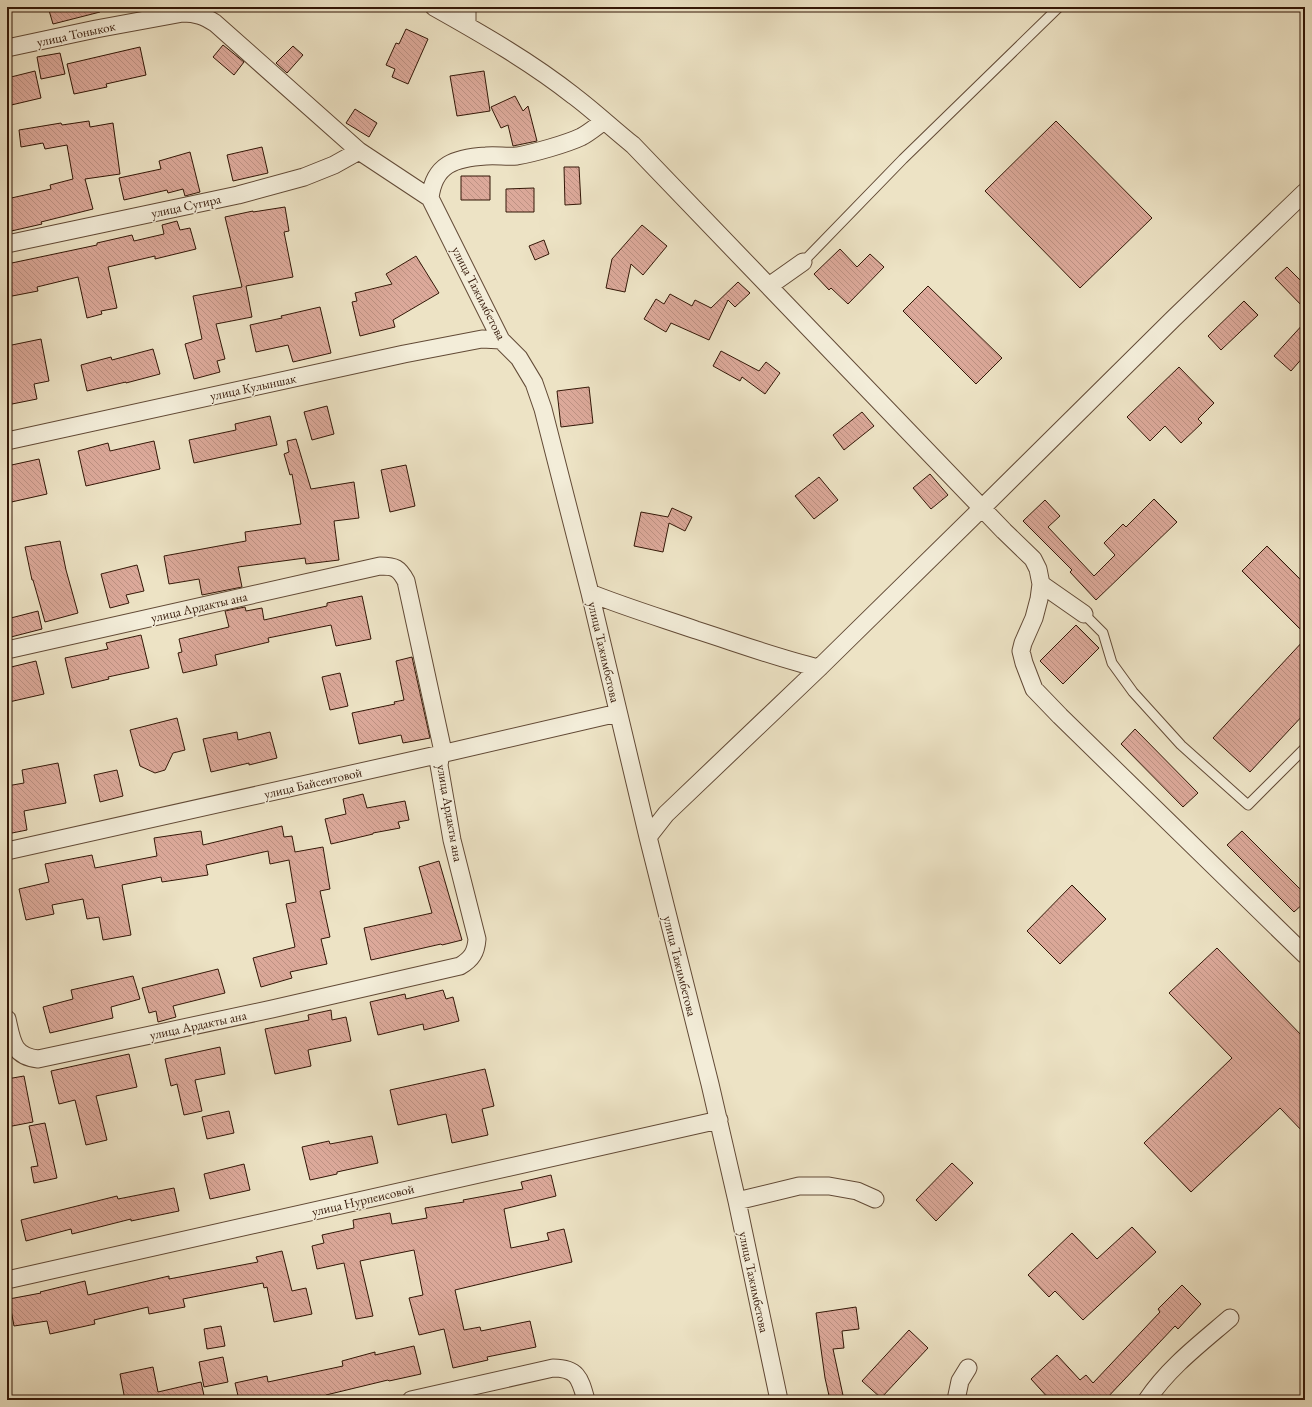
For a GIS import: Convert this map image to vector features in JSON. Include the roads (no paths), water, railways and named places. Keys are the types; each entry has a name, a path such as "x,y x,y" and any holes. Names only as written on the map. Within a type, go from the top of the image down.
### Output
{"street":[{"path":"434,7 540,72 574,96 633,145 982,508 1033,559 1038,569 1041,584 1039,600 1034,618 1023,643 1022,651 1024,663 1034,689 1305,955"},
{"path":"467,7 467,26"},
{"name":"улица Тоныкок","path":"7,48 96,29 183,13 194,13 205,16 215,23"},
{"name":"улица Тажимбетова","path":"215,23 359,151 430,198 501,340 519,358 536,390 590,593 648,837 719,1120 779,1400"},
{"path":"430,198 434,180 443,168 459,160 486,156 516,156 581,137 604,121"},
{"name":"улица Сугира","path":"7,244 238,195 304,178 334,165 359,151"},
{"path":"648,837 666,814 818,668 1174,318 1305,192"},
{"path":"769,286 803,262"},
{"name":"улица Кулыншак","path":"7,441 404,354 482,339 501,340"},
{"name":"улица Ардакты ана","path":"7,650 380,566 389,566 398,569 406,581 441,742 439,765 452,840 477,938 476,948 472,958 460,966 38,1059 28,1058 15,1048 7,1019"},
{"path":"1041,584 1084,614"},
{"path":"590,593 653,616 796,663 818,668"},
{"name":"улица Байсеитовой","path":"7,851 618,713"},
{"name":"улица Нурпеисовой","path":"7,1280 719,1120"},
{"path":"737,1202 799,1186 830,1186 843,1188 857,1191 876,1199"},
{"path":"1146,1400 1157,1385 1190,1353 1230,1318"},
{"path":"411,1400 553,1368 561,1368 576,1374 586,1400"},
{"path":"956,1400 960,1381 968,1368"}],"lane":[{"path":"803,262 903,159 1059,7"},
{"path":"1084,614 1103,633 1112,663 1133,692 1181,745 1248,805 1305,748"}]}
